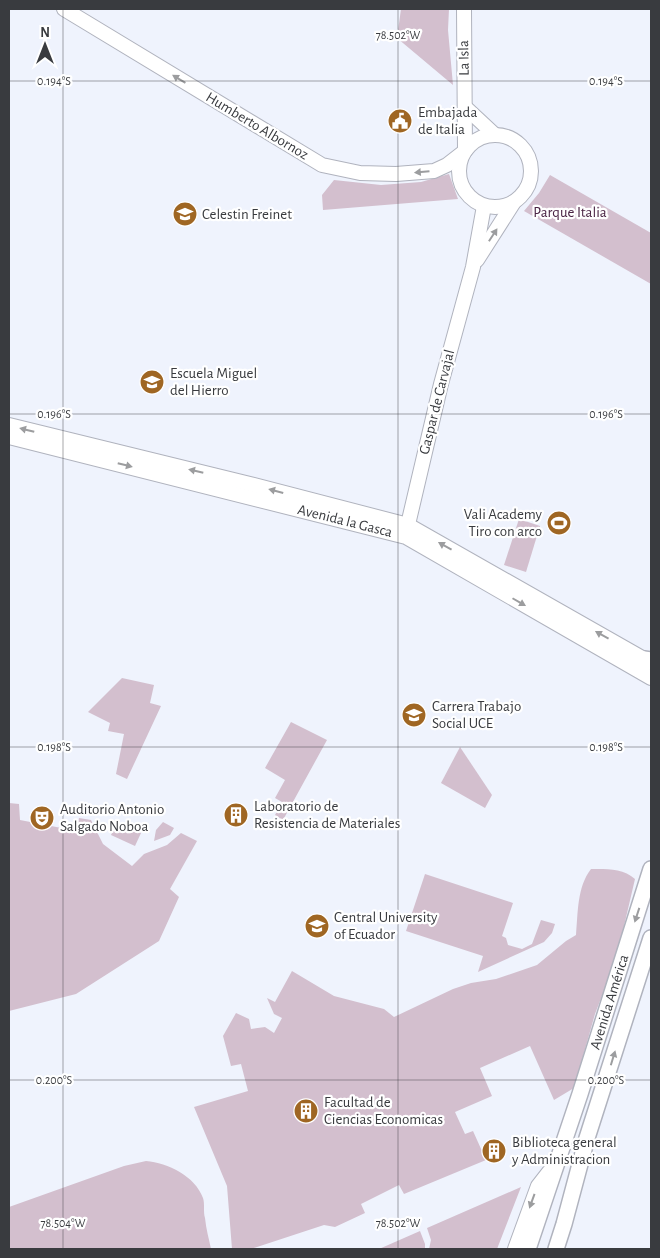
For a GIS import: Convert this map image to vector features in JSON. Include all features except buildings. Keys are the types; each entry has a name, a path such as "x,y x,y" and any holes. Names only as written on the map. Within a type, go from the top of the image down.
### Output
{"main road":[{"name":"Humberto Albornoz","path":"64,9 322,165 360,173 396,174 424,172 434,171 447,165 465,151"},
{"name":"La Isla","path":"464,9 465,151"},
{"path":"465,107 495,135"},
{"path":"495,135 483,137 465,151 460,162 459,175 462,187 469,197 484,206 494,208 505,207 514,202"},
{"name":"Gaspar de Carvajal","path":"473,267 514,202 529,186 531,175 531,164 527,154 520,145 512,139 495,135"},
{"name":"Gaspar de Carvajal","path":"407,531 441,384 473,267 484,206"},
{"name":"Avenida la Gasca","path":"9,425 407,531 649,660"},
{"name":"Avenida la Gasca","path":"9,437 299,503"},
{"name":"Avenida la Gasca","path":"407,531 651,678"},
{"name":"Avenida América","path":"528,1249 651,869"},
{"name":"Avenida América","path":"556,1249 587,1138 651,938"},
{"path":"546,1249 587,1138"},
{"path":"515,1249 538,1186 558,1161"}],"green space":[{"path":"401,9 449,9 448,30 453,85 397,38"},
{"path":"449,174 458,199 323,210 322,195 334,180 381,185 421,182"},
{"name":"Parque Italia","path":"550,175 651,233 651,284 524,211 539,193"},
{"path":"519,519 540,526 526,572 504,565"},
{"path":"122,678 154,685 150,703 161,706 127,779 116,774 124,734 108,731 110,723 88,712"},
{"path":"291,722 327,740 283,820 275,815 282,802 275,798 285,780 265,768"},
{"path":"460,747 492,795 485,808 441,783"},
{"path":"9,803 19,804 20,820 77,831 79,818 91,820 103,844 132,866 144,854 167,845 181,833 197,841 170,889 179,897 159,941 76,994 9,1011"},
{"path":"117,822 141,833 135,846 111,835"},
{"path":"163,822 174,828 170,835 154,841 156,830"},
{"path":"591,869 620,871 635,879 617,956 595,1014 574,1088 554,1100 530,1046 480,1068 492,1096 455,1112 465,1134 473,1131 486,1160 404,1194 399,1185 361,1204 365,1213 335,1227 324,1225 251,1249 232,1249 227,1186 194,1107 248,1091 241,1064 231,1066 223,1036 236,1013 249,1019 251,1029 265,1027 274,1033 282,1018 274,1014 267,998 275,1002 292,971 334,996 384,1009 394,1017 453,989 471,983 496,979 537,965 576,935 581,892 586,876"},
{"path":"425,874 513,903 502,936 506,938 508,945 522,949 532,944 541,920 555,924 552,933 544,942 478,972 483,956 406,931"},
{"path":"146,1161 172,1168 194,1183 204,1200 204,1216 211,1249 9,1249 9,1207 124,1166"},
{"path":"521,1187 497,1249 429,1249 431,1240 427,1228"},
{"path":"420,1231 425,1249 379,1249"}],"place":[{"name":"Embajada de Italia","path":"400,121"},
{"name":"Celestin Freinet","path":"185,214"},
{"name":"Escuela Miguel del Hierro","path":"152,382"},
{"name":"Vali Academy Tiro con arco","path":"559,523"},
{"name":"Carrera Trabajo Social UCE","path":"414,715"},
{"name":"Laboratorio de Resistencia de Materiales","path":"236,815"},
{"name":"Auditorio Antonio Salgado Noboa","path":"42,818"},
{"name":"Central University of Ecuador","path":"317,926"},
{"name":"Facultad de Ciencias Economicas","path":"306,1111"},
{"name":"Biblioteca general y Administracion","path":"494,1151"}]}
